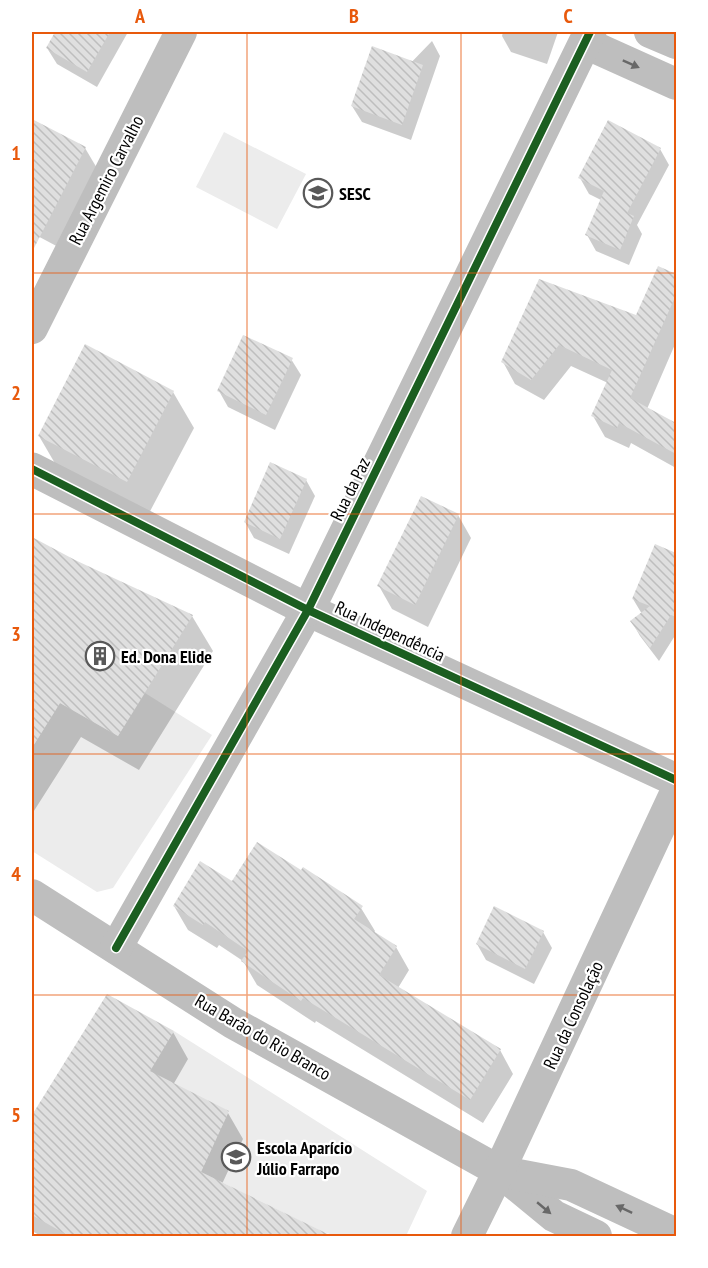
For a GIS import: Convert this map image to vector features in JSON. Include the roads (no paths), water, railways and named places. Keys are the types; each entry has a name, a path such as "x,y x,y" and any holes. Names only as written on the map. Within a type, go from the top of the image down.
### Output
{"street":[{"name":"Rua Argemiro Carvalho","path":"32,328 181,32"},
{"path":"650,32 676,43"},
{"path":"587,37 676,84"},
{"name":"Rua da Paz","path":"116,948 308,610 587,37"},
{"name":"Rua Independência","path":"32,469 308,610 676,780"},
{"name":"Rua da Consolação","path":"467,1236 676,792"},
{"name":"Rua Barão do Rio Branco","path":"32,895 233,1023 499,1171 554,1216 596,1236"},
{"name":"Rua Barão do Rio Branco","path":"499,1171 571,1185 676,1234"}],"place":[{"name":"SESC","path":"318,193"},
{"name":"Ed. Dona Elide","path":"100,656"},
{"name":"Escola Aparício Júlio Farrapo","path":"236,1157"}]}
